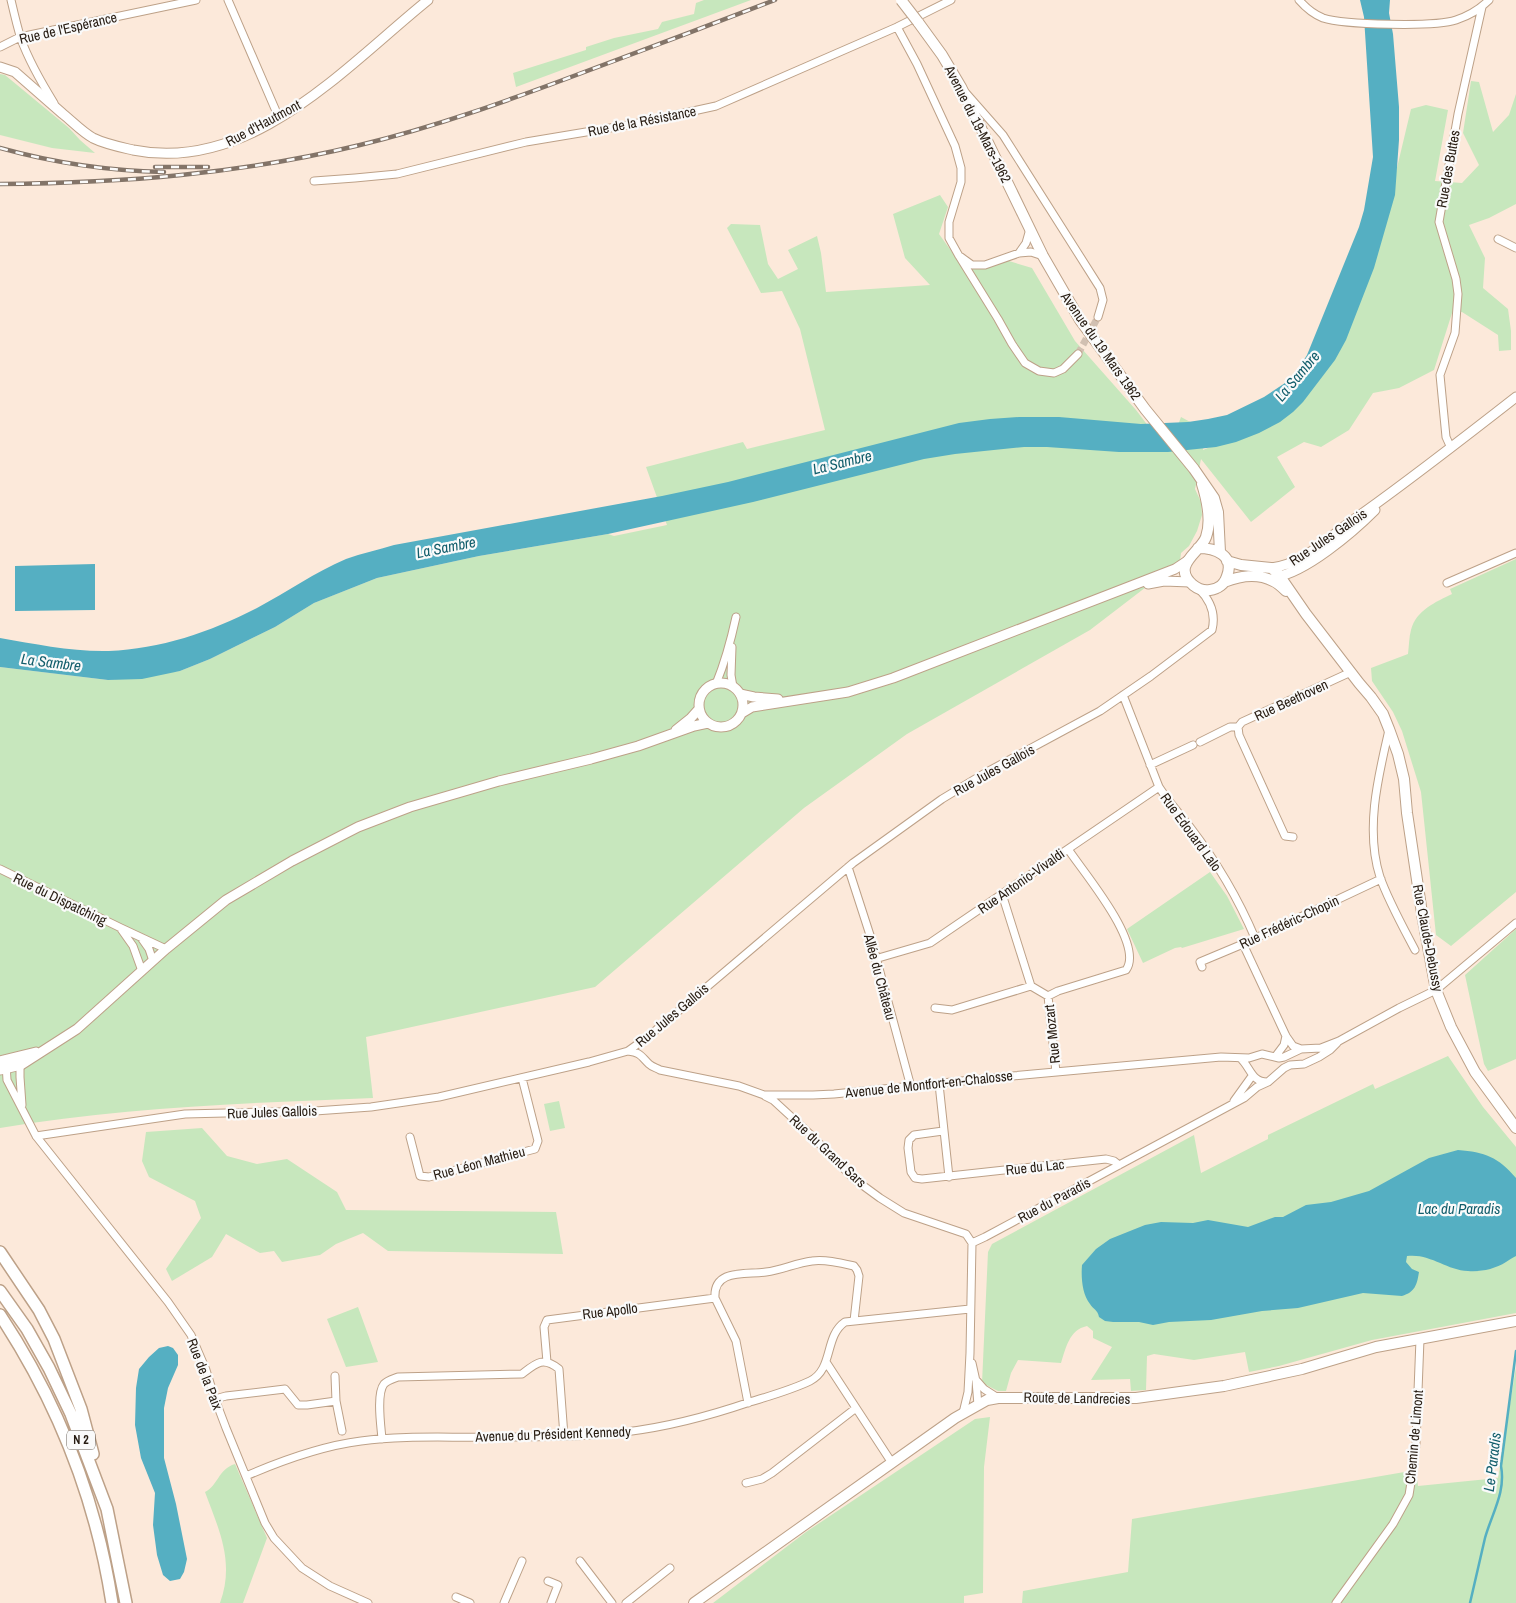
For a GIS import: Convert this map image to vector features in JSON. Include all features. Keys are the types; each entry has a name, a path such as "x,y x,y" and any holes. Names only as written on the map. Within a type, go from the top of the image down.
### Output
{"highway":[{"path":"0,1252 39,1310 54,1339 81,1409 107,1509"},
{"name":"N 2","path":"0,1291 26,1329 49,1368 71,1414 107,1509 126,1603"},
{"name":"N 2","path":"0,1315 35,1372 78,1466 95,1524 112,1603"}],"main road":[{"name":"Avenue du 19-Mars-1962","path":"901,0 942,55 961,87 1043,256"},
{"name":"Avenue du 19 Mars 1962","path":"1043,256 1080,320 1145,409 1197,474"},
{"path":"1197,474 1208,510 1207,536 1187,561 1186,572 1190,582 1198,589 1215,589 1224,582 1229,572 1227,561 1220,552 1210,548 1198,548"},
{"path":"1197,474 1214,498 1218,512 1220,552"},
{"name":"Rue Jules Gallois","path":"1227,561 1241,565 1271,568"},
{"path":"1271,568 1281,576 1302,608"},
{"name":"Rue Jules Gallois","path":"1224,582 1241,577 1265,578"},
{"path":"1265,578 1275,581 1302,608"},
{"name":"Rue Claude-Debussy","path":"1302,608 1372,697 1390,729 1404,779 1421,911 1436,990 1451,1026 1475,1072 1516,1128"},
{"name":"Route de Landrecies","path":"694,1603 907,1451 963,1413 987,1400 998,1398 1054,1397 1088,1399 1152,1397 1265,1378 1376,1347 1516,1322"}],"street":[{"path":"11,0 20,37 35,72 56,108"},
{"name":"Rue de l'Espérance","path":"0,47 20,37 196,0"},
{"path":"228,0 279,118"},
{"name":"Rue d'Hautmont","path":"0,66 14,72 86,133 101,141 140,151 166,154 192,152 218,146 279,118 310,98 428,0"},
{"name":"Rue de la Résistance","path":"314,181 398,174 526,142 634,124 716,106 897,27 951,0"},
{"path":"1299,0 1314,13 1324,18 1351,23 1445,22 1457,20 1482,7 1489,0"},
{"name":"Rue des Buttes","path":"1451,448 1446,437 1440,375 1455,333 1458,294 1456,279 1439,222 1458,114 1482,7"},
{"path":"897,27 933,96 957,153 961,168 960,182 949,222 949,238 1025,363 1039,371 1054,373 1063,369 1078,354"},
{"path":"961,87 1003,135 1100,288 1103,300 1098,317"},
{"path":"1019,253 1026,243 1030,228"},
{"path":"1498,239 1516,248"},
{"path":"959,256 972,265 985,265 1019,253 1031,252 1043,256"},
{"name":"Rue Jules Gallois","path":"1271,568 1284,566 1304,556 1366,512 1516,397"},
{"name":"Rue Jules Gallois","path":"1265,578 1293,572 1329,549 1346,537 1395,490"},
{"path":"1329,549 1327,546 1329,543 1366,512"},
{"path":"1447,583 1516,552"},
{"path":"742,713 743,700 740,694 733,687 724,683 716,684 705,690 701,695 699,702 700,714 708,723 721,728 728,727 734,724 742,713 752,707 848,692 892,678 1175,569 1187,561"},
{"path":"1088,603 1164,580 1190,582"},
{"path":"1198,589 1206,596 1212,612"},
{"path":"1212,612 1215,589"},
{"name":"Rue Jules Gallois","path":"36,1136 185,1114 314,1111 371,1107 439,1097 628,1051 650,1036 848,867 942,799 985,773 1100,711 1123,696 1212,630 1214,624 1212,612"},
{"path":"716,684 723,666 736,617"},
{"path":"732,635 731,675 733,687"},
{"name":"Rue Beethoven","path":"1293,837 1285,836 1239,735 1238,728 1242,722 1351,672"},
{"path":"740,694 793,700"},
{"name":"Rue Edouard Lalo","path":"1123,696 1159,787 1231,888 1255,938"},
{"path":"670,735 699,709"},
{"path":"36,1136 7,1080 3,1065 46,1049 77,1029 166,949 226,900 257,880 358,827 410,807 499,781 601,756 708,723"},
{"path":"1200,742 1230,728 1238,728"},
{"name":"Rue Claude-Debussy","path":"1390,729 1378,780 1374,814 1374,844 1381,879 1415,950"},
{"path":"1150,765 1193,745"},
{"name":"Rue Antonio-Vivaldi","path":"875,959 930,943 1159,787"},
{"path":"1002,894 1031,986 1048,996 1058,991 1126,970 1130,960 1129,945 1118,920 1068,848"},
{"name":"Allée du Château","path":"848,867 870,936 911,1087"},
{"name":"Rue du Dispatching","path":"0,869 166,949"},
{"name":"Rue Frédéric-Chopin","path":"1202,967 1200,962 1243,944 1381,879"},
{"path":"1243,944 1286,1036 1293,1046 1305,1049 1321,1048 1339,1041 1436,990 1516,923"},
{"name":"Rue du Dispatching","path":"121,928 133,946 142,971"},
{"path":"142,938 149,949 153,961"},
{"path":"936,1008 952,1010 1031,986"},
{"name":"Rue Mozart","path":"1048,996 1056,1072"},
{"path":"1275,1057 1284,1045 1286,1036"},
{"path":"1310,1060 1330,1050 1339,1041"},
{"path":"1305,1049 1312,1054 1310,1060"},
{"name":"Avenue de Montfort-en-Chalosse","path":"628,1051 637,1052 650,1065 660,1070 739,1086 764,1095 834,1094 1221,1057 1239,1058 1262,1054 1284,1057 1305,1049"},
{"name":"Rue du Paradis","path":"1232,1104 1251,1073 1250,1064 1257,1056"},
{"path":"1239,1058 1245,1062 1251,1073 1260,1082 1268,1082"},
{"path":"20,1060 22,1108"},
{"name":"Rue du Paradis","path":"972,1243 1244,1098 1290,1065 1304,1064 1310,1060"},
{"name":"Rue Léon Mathieu","path":"410,1136 420,1176 429,1178 535,1149 538,1141 522,1078"},
{"path":"939,1084 949,1177"},
{"name":"Rue du Grand Sars","path":"764,1095 773,1100 810,1134 854,1179 880,1198 904,1213 966,1234 972,1243"},
{"name":"Rue du Lac","path":"943,1131 914,1135 909,1140 910,1172 915,1178 949,1177 1106,1160 1114,1161 1119,1165"},
{"name":"Rue de la Paix","path":"36,1136 168,1302 191,1335 265,1523 274,1538 302,1568 330,1586 368,1603"},
{"path":"963,1413 968,1392 972,1243"},
{"path":"748,1403 736,1340 715,1298 718,1283 726,1277 735,1274 765,1273 816,1260 854,1266 859,1276 854,1321"},
{"name":"Rue Apollo","path":"547,1362 544,1327 547,1320 715,1298"},
{"name":"Avenue du Président Kennedy","path":"246,1476 310,1451 354,1442 382,1439 564,1436 614,1433 645,1429 724,1411 781,1392 811,1380 822,1372 838,1327 845,1322 970,1309"},
{"name":"Chemin de Limont","path":"1336,1603 1393,1524 1409,1495 1416,1443 1420,1339"},
{"path":"970,1353 976,1381 978,1405"},
{"path":"382,1439 380,1394 383,1385 390,1380 398,1377 522,1374 536,1363 547,1362 552,1363 559,1370 564,1436"},
{"path":"826,1362 892,1463"},
{"path":"335,1376 336,1401 342,1431"},
{"path":"976,1381 998,1398"},
{"path":"215,1399 285,1389 298,1405 336,1401"},
{"path":"746,1483 762,1480 856,1408"},
{"path":"504,1603 522,1560"},
{"path":"580,1561 612,1603"},
{"path":"626,1603 670,1568"},
{"path":"548,1581 558,1585 551,1603"},
{"path":"456,1597 470,1603"}],"green space":[{"path":"704,0 751,0 516,87 513,73 586,50 586,47 614,38 658,29 662,22 694,14 696,3"},
{"path":"0,74 5,75 69,128 95,153 52,148 0,135"},
{"path":"1471,81 1479,82 1493,132 1509,115 1516,94 1516,204 1489,218 1469,225 1485,258 1483,288 1508,309 1511,350 1499,351 1498,335 1462,312 1452,313 1434,370 1399,388 1373,393 1349,430 1321,447 1304,442 1277,457 1295,487 1251,522 1201,459 1195,489 1201,502 1202,515 1197,531 1189,546 1181,553 1180,561 1090,630 907,734 804,808 595,987 366,1037 373,1098 186,1107 93,1115 0,1128 0,667 108,680 180,671 210,659 275,627 314,603 377,578 479,556 608,534 614,536 667,525 646,467 743,442 747,449 825,430 800,329 782,291 761,293 727,228 731,224 760,225 768,264 778,279 798,269 788,250 817,236 826,292 930,285 905,258 893,214 940,195 948,207 939,234 965,270 1009,261 1032,268 1075,341 1136,410 1168,452 1181,417 1207,431 1203,450 1275,420 1385,218 1411,109 1426,105 1448,110 1435,181 1462,183 1479,165 1463,133"},
{"path":"1516,559 1516,892 1451,946 1436,935 1421,792 1402,731 1393,712 1372,681 1371,668 1408,654 1411,630 1417,617 1427,608 1452,594 1450,589"},
{"path":"1210,872 1227,896 1244,929 1182,948 1175,948 1143,963 1127,929"},
{"path":"1516,929 1516,1059 1488,1071 1484,1064 1465,975"},
{"path":"1448,1056 1483,1107 1516,1147 1516,1313 1372,1340 1279,1366 1249,1372 1245,1352 1194,1360 1154,1354 1147,1356 1146,1390 1131,1391 1130,1379 1091,1380 1112,1347 1093,1338 1093,1331 1087,1326 1076,1331 1069,1340 1061,1363 1018,1360 1011,1373 1006,1391 998,1391 982,1383 988,1252 992,1244 1194,1135 1201,1173 1268,1139 1268,1135 1373,1084 1375,1089"},
{"path":"559,1101 565,1128 550,1131 544,1104"},
{"path":"202,1128 227,1156 257,1164 287,1159 337,1192 346,1210 556,1212 563,1254 388,1251 363,1233 336,1244 320,1255 282,1262 274,1251 260,1253 226,1234 212,1257 172,1281 166,1269 201,1218 195,1201 149,1177 142,1161 146,1132"},
{"path":"358,1307 378,1362 346,1367 327,1319"},
{"path":"1516,1367 1516,1603 1022,1603 1023,1591 1128,1572 1132,1519 1416,1470 1418,1486 1498,1478"},
{"path":"990,1417 984,1467 983,1593 964,1596 964,1603 713,1603 806,1532 975,1419"},
{"path":"235,1464 267,1538 243,1603 220,1603 226,1574 226,1560 220,1533 205,1492 213,1486 221,1473 229,1466"}],"water":[{"name":"La Sambre","path":"1360,0 1390,0 1389,13 1393,34 1399,107 1395,195 1374,268 1346,340 1335,360 1293,412 1280,422 1259,433 1216,447 1168,452 1119,452 1024,447 924,459 753,502 608,534 479,556 377,578 314,603 275,627 210,659 180,671 142,679 108,680 0,667 0,638 54,647 95,651 128,650 166,643 203,632 240,617 323,570 364,553 394,545 662,496 728,482 959,423 1019,417 1059,417 1141,424 1188,422 1227,415 1264,397 1288,381 1307,355 1359,227 1364,210 1373,157 1364,17"},
{"path":"95,564 95,610 15,611 15,566"},
{"name":"Lac du Paradis","path":"1458,1150 1476,1152 1497,1160 1516,1178 1516,1256 1497,1267 1468,1271 1452,1268 1423,1257 1407,1256 1406,1262 1412,1269 1419,1272 1415,1287 1402,1296 1363,1293 1298,1308 1262,1311 1211,1320 1169,1322 1153,1325 1139,1322 1105,1321 1099,1317 1085,1295 1082,1265 1096,1249 1110,1239 1145,1225 1161,1222 1193,1223 1208,1220 1248,1227 1275,1217 1283,1217 1306,1205 1331,1202 1369,1191 1429,1158"},
{"path":"168,1346 173,1348 178,1355 178,1365 168,1388 164,1408 164,1458 187,1559 180,1579 170,1581 163,1575 157,1555 153,1525 155,1493 141,1458 135,1425 136,1388 139,1369 159,1348"}],"waterway":[{"name":"Le Paradis","path":"1470,1603 1485,1538 1502,1485 1501,1466 1516,1351"}],"tunnel":[{"path":"1078,354 1098,317"}],"railway":[{"path":"0,184 91,182 181,175 271,163 360,145 443,122 498,104 775,0"},
{"path":"0,148 81,165 122,170 164,172"},
{"path":"155,167 208,167"}]}
